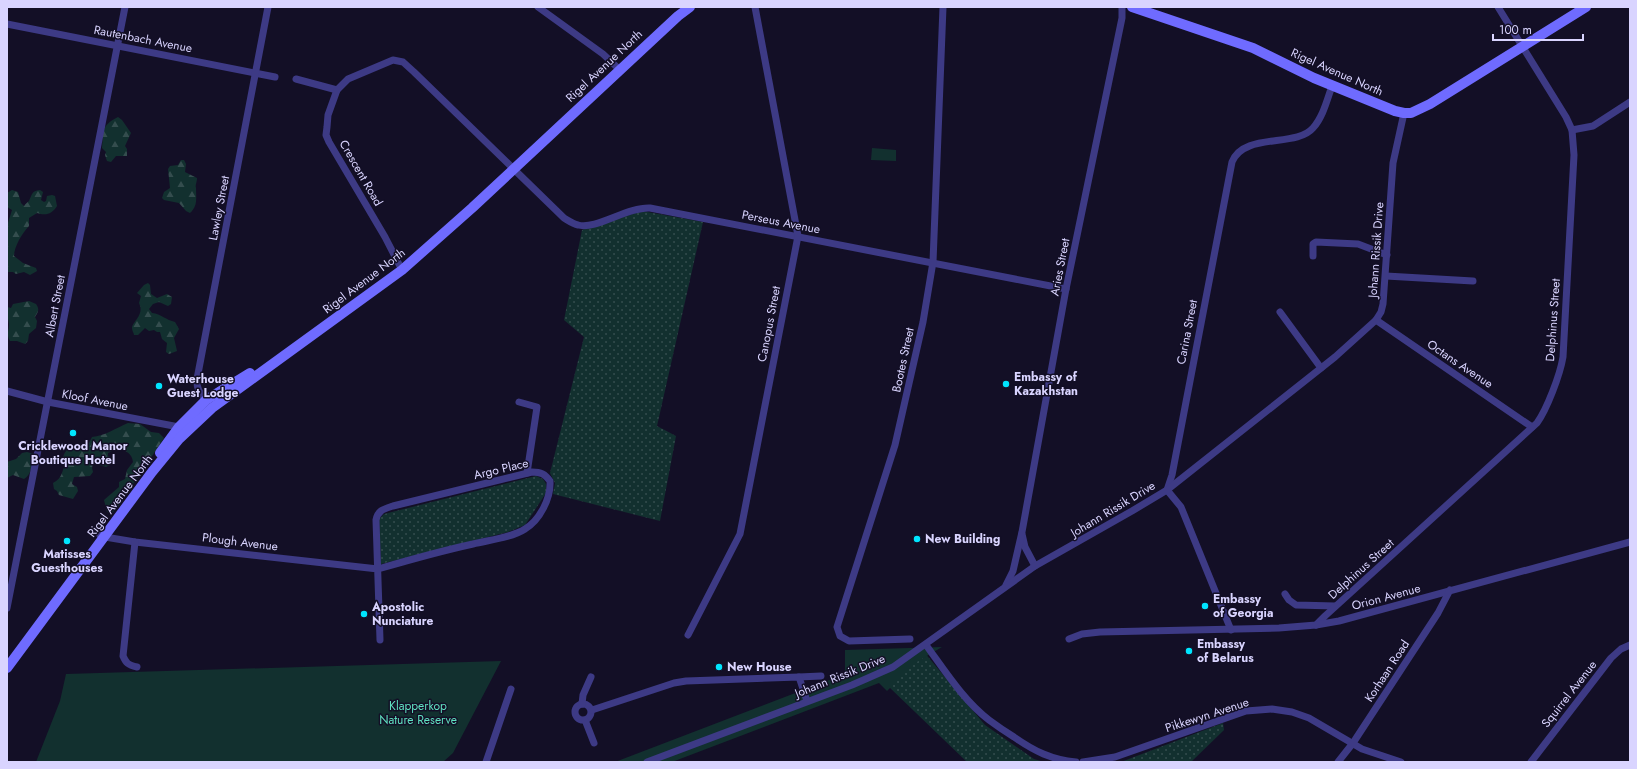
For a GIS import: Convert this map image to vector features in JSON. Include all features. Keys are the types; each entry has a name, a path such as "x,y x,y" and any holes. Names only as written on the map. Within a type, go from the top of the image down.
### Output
{"main road":[{"name":"Rigel Avenue North","path":"619,68 681,7"},
{"name":"Rigel Avenue North","path":"7,668 68,586 179,427 401,267 619,68 690,7"},
{"name":"Rigel Avenue North","path":"1132,7 1253,48 1332,86 1388,109 1404,113"},
{"path":"1404,113 1411,112 1430,104 1522,45 1586,7"},
{"name":"Rigel Avenue North","path":"102,536 180,439 195,424 209,404"},
{"path":"180,439 179,427 186,428 195,424"}],"street":[{"name":"Albert Street","path":"7,608 125,7"},
{"name":"Lawley Street","path":"209,404 198,390 197,379 268,7"},
{"path":"538,7 619,68"},
{"name":"Canopus Street","path":"688,635 740,534 798,236 755,7"},
{"name":"Bootes Street","path":"910,639 849,641 840,636 837,627 895,445 921,330 933,262 943,7"},
{"name":"Aries Street","path":"1004,588 1013,571 1022,532 1066,289 1120,26 1122,7"},
{"name":"Delphinus Street","path":"1316,625 1532,427 1543,412 1559,372 1563,357 1574,155 1572,130 1566,117 1498,7"},
{"name":"Rautenbach Avenue","path":"7,24 256,72 275,77"},
{"path":"296,79 337,90 343,83 353,77 390,61 399,60 414,72 512,167"},
{"name":"Carina Street","path":"1167,490 1172,475 1232,162 1237,152 1247,147 1299,136 1313,129 1319,120 1332,86"},
{"name":"Crescent Road","path":"337,90 328,115 326,135 401,267"},
{"path":"1572,130 1593,126 1630,102"},
{"name":"Johann Rissik Drive","path":"647,762 884,672 926,645 1035,566 1167,490 1321,368 1376,320 1383,304 1393,163 1404,113"},
{"name":"Perseus Avenue","path":"512,167 564,218 576,225 589,225 643,208 660,210 1066,289"},
{"path":"1313,256 1313,244 1316,242 1358,244 1387,255"},
{"path":"1386,276 1473,281"},
{"path":"1280,312 1313,355 1321,368"},
{"name":"Octans Avenue","path":"1376,320 1532,427"},
{"name":"Kloof Avenue","path":"7,391 48,402 179,427"},
{"path":"519,402 537,407 527,473"},
{"name":"Argo Place","path":"540,472 545,475 550,482 546,503 527,528 511,535 408,560 378,569 376,520 380,511 393,506 527,473 540,472"},
{"path":"1167,490 1181,507 1231,630"},
{"name":"Aries Street","path":"1022,532 1025,546 1035,566"},
{"name":"Plough Avenue","path":"102,536 135,542 378,569"},
{"path":"135,542 123,656 125,662 129,666 136,667"},
{"name":"Orion Avenue","path":"1070,638 1082,634 1100,632 1231,630 1316,625 1339,621 1630,542"},
{"path":"378,569 380,640"},
{"name":"Korhaan Road","path":"1338,762 1438,613 1450,590"},
{"path":"1285,594 1289,600 1296,605 1336,606"},
{"path":"926,645 969,700 989,720 1023,744 1042,754 1058,760 1076,762"},
{"name":"Squirrel Avenue","path":"1531,762 1611,658 1621,649 1630,645"},
{"path":"592,710 679,682 821,676"},
{"path":"582,704 583,695 591,677"},
{"path":"799,677 806,702"},
{"path":"486,762 511,689"},
{"path":"582,704 589,706 592,710 591,716 585,720 580,720 575,714 577,706 582,704"},
{"name":"Pikkewyn Avenue","path":"1083,762 1115,758 1230,716 1246,711 1265,709 1282,710 1301,715 1322,725 1367,751 1401,762"},
{"path":"585,720 594,743"}],"green space":[{"path":"118,117 122,120 131,133 125,146 127,149 127,156 116,156 111,162 107,161 105,155 106,152 102,148 103,134 108,123"},
{"path":"872,148 896,150 896,161 871,160"},
{"path":"181,160 184,160 186,164 185,172 197,178 195,205 190,213 186,211 179,203 164,200 162,198 164,192 170,188 168,169 170,166 178,165"},
{"path":"12,190 18,192 21,203 24,206 35,191 40,190 43,192 41,200 44,202 46,201 47,196 55,196 57,206 55,209 51,213 37,213 29,218 29,226 21,236 15,248 14,256 23,263 36,268 37,271 30,275 24,272 16,274 13,272 7,272 7,226 12,210 7,207 7,193"},
{"path":"642,211 703,222 657,426 676,436 660,521 553,494 555,483 550,473 584,337 564,320 582,230"},
{"path":"148,283 150,285 151,294 157,298 167,294 172,297 171,304 168,306 159,302 153,304 149,309 152,313 175,322 179,329 174,338 177,351 169,354 166,352 167,343 162,339 160,332 154,330 149,331 145,328 138,335 134,335 132,330 140,311 139,303 141,296 137,293 144,285"},
{"path":"29,301 36,304 38,308 38,312 35,317 37,321 36,328 29,334 28,341 25,344 17,341 10,341 8,334 9,324 7,307 11,308 13,304"},
{"path":"128,423 140,424 151,432 159,433 164,438 118,507 111,514 107,512 104,500 119,487 119,482 125,479 127,470 133,462 130,454 118,448 108,453 108,456 110,457 110,465 106,467 93,463 93,472 90,476 74,477 72,484 77,487 78,491 73,499 59,495 54,489 53,483 59,479 66,463 63,461 65,452 71,447 88,445 92,437 106,433"},
{"path":"27,452 34,454 35,457 28,475 24,479 13,475 7,478 7,462 16,459 22,453"},
{"path":"536,476 543,479 546,484 546,493 525,525 508,532 381,564 379,519 384,514"},
{"path":"942,647 915,663 887,691 879,683 672,762 615,762 845,674 845,650"},
{"path":"924,652 985,725 1034,759 1044,762 967,762 888,686"},
{"name":"Klapperkop Nature Reserve","path":"501,661 453,753 443,762 36,762 60,701 66,674"},
{"path":"1223,723 1224,730 1191,762 1121,762"}],"place":[{"name":"Embassy of Kazakhstan","path":"1006,384"},
{"name":"Waterhouse Guest Lodge","path":"159,386"},
{"name":"Cricklewood Manor Boutique Hotel","path":"73,433"},
{"name":"New Building","path":"917,539"},
{"name":"Matisses Guesthouses","path":"67,541"},
{"name":"Embassy of Georgia","path":"1205,606"},
{"name":"Apostolic Nunciature","path":"364,614"},
{"name":"Embassy of Belarus","path":"1189,651"},
{"name":"New House","path":"719,667"}]}
